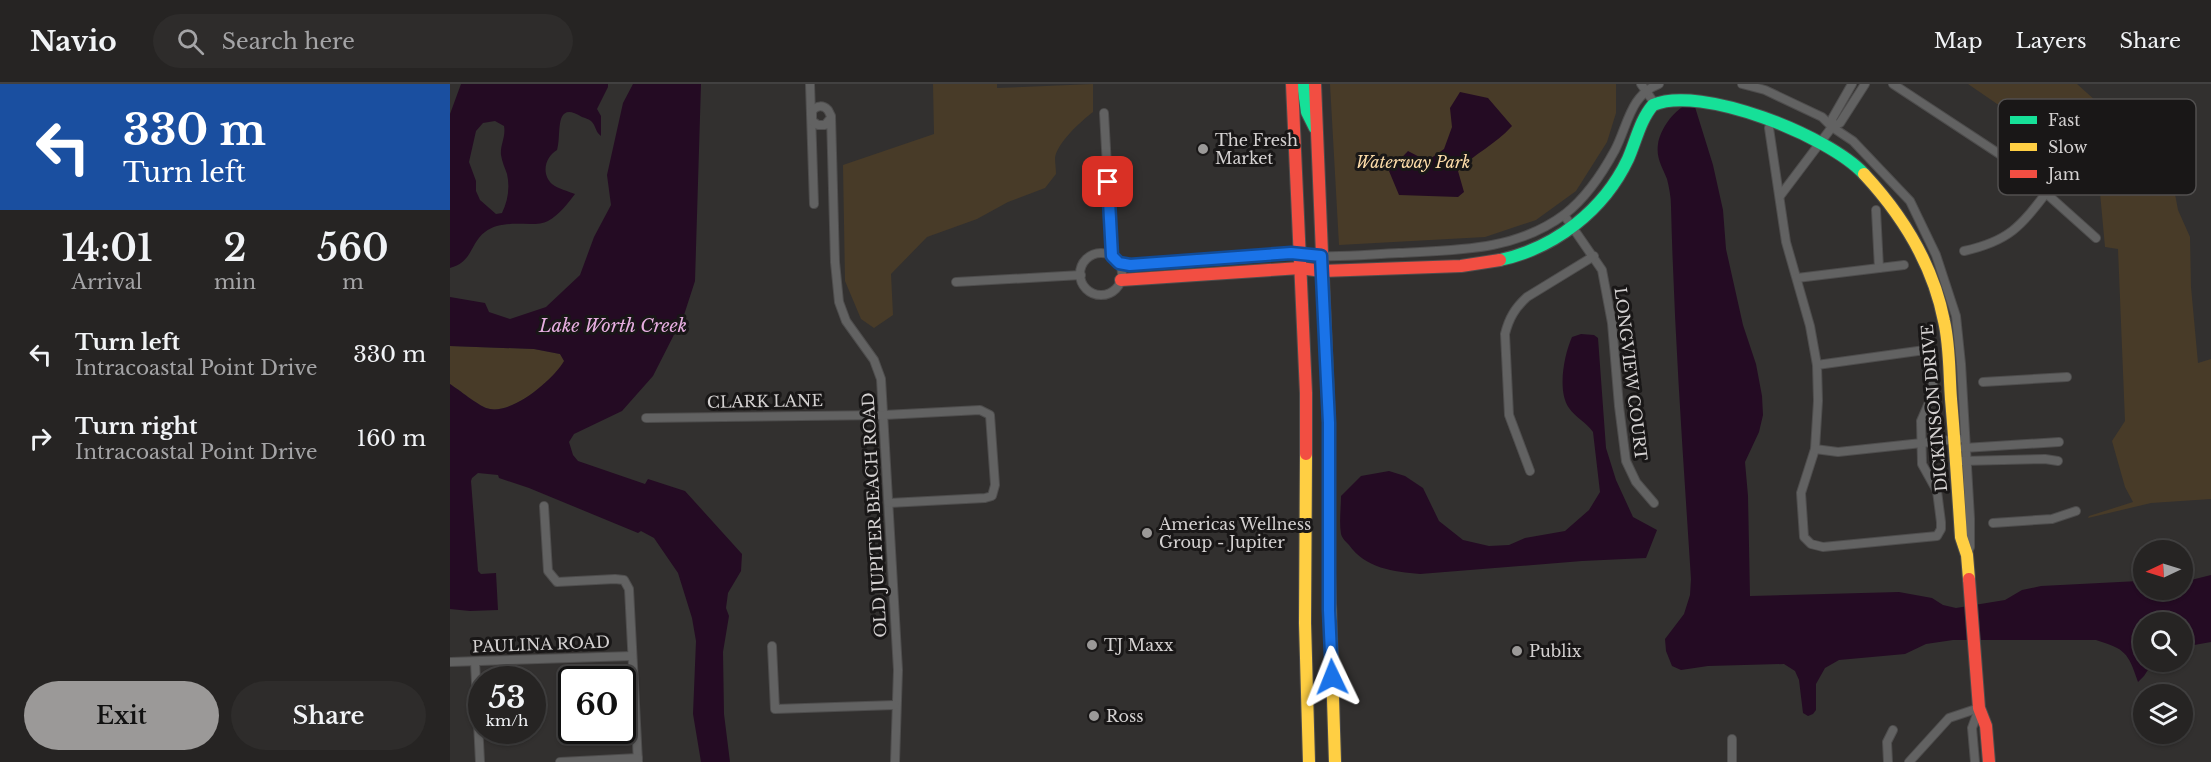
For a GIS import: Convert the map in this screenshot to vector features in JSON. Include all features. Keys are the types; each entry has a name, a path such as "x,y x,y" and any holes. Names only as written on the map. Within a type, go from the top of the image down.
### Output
{"main road":[{"path":"1292,84 1299,254 1304,313 1305,610 1309,762"},
{"path":"1303,84 1306,112 1317,133"},
{"path":"1315,84 1329,423 1329,610 1335,762"},
{"path":"1121,280 1300,268 1322,271 1487,263 1534,250 1573,227 1591,211 1616,180 1630,156 1646,114 1655,104 1673,93 1699,89 1719,92"},
{"name":"DICKINSON DRIVE","path":"1749,100 1812,129 1841,150 1867,175 1890,202 1916,241 1936,291 1944,319 1961,444 1961,537 1967,555 1979,708 1986,726 1989,760"},
{"path":"1305,610 1329,610"}],"street":[{"path":"810,84 814,204"},
{"path":"1119,263 1130,265 1299,254 1321,256 1486,247 1506,243 1526,236 1564,215 1590,190 1620,141 1630,110 1644,88 1659,84"},
{"name":"DICKINSON DRIVE","path":"1742,84 1765,90 1822,117 1853,141 1910,201 1936,255 1956,316 1961,444"},
{"path":"1832,127 1832,119 1852,84"},
{"path":"1779,196 1832,127 1840,123 1865,84"},
{"path":"1893,84 1998,153"},
{"path":"1644,88 1655,104"},
{"path":"823,106 828,110 830,119 822,126 815,123 811,117 814,109 823,106"},
{"path":"1104,113 1112,256"},
{"name":"OLD JUPITER BEACH ROAD","path":"830,119 835,262 839,302 846,321 874,360 880,376 898,670 896,762"},
{"path":"1769,128 1786,242 1810,326 1817,365 1818,401 1815,449 1801,493 1804,537 1810,544 1823,547 1937,536 1941,529 1937,491 1922,464 1921,421 1931,399 1933,382 1933,365 1925,350 1817,365"},
{"path":"1964,251 1984,246 2015,230 2044,195"},
{"path":"2050,195 2096,238"},
{"path":"1876,210 1879,268"},
{"name":"LONGVIEW COURT","path":"1564,215 1602,270 1612,323 1626,460 1636,482 1654,503"},
{"path":"1103,253 1112,256 1119,263 1122,272 1121,280 1113,291 1100,294 1087,288 1081,275 1082,265 1093,255 1103,253"},
{"path":"1530,471 1509,415 1505,346 1508,322 1518,305 1527,297 1594,256"},
{"path":"1797,278 1904,265"},
{"path":"956,282 1081,275"},
{"path":"1983,382 2067,377"},
{"name":"CLARK LANE","path":"646,418 884,415 980,410 990,415 995,485 992,495 985,498 889,503"},
{"path":"1815,449 1838,452 1921,443 2059,442"},
{"path":"1962,461 2045,459 2058,461"},
{"path":"544,506 548,571 557,582 624,580 628,589 638,760 560,762"},
{"path":"1993,523 2052,519 2076,511"},
{"path":"772,646 775,709 896,705"},
{"name":"PAULINA ROAD","path":"450,663 632,656"},
{"path":"475,662 480,762"},
{"path":"1909,762 1949,718 1979,708"},
{"name":"DICKINSON DRIVE","path":"1974,759 1972,728 1979,708"},
{"path":"1888,762 1887,742 1893,730"},
{"path":"1732,739 1732,762"},
{"path":"1974,759 1981,753 1986,754 1989,760"}],"green space":[{"path":"933,84 997,84 997,88 1093,84 1093,112 1060,146 1055,158 1056,174 1045,188 1008,202 977,219 927,237 891,274 893,315 874,328 861,319 845,281 843,165 934,134"},
{"name":"Waterway Park","path":"1330,84 1616,84 1616,113 1607,142 1576,191 1536,220 1485,237 1339,245"},
{"path":"1968,84 2077,84 2094,99 1998,99 1998,105"},
{"path":"2100,195 2175,195 2178,210 2190,237 2191,287 2198,363 2211,359 2211,499 2151,503 2088,518 2133,502 2125,487 2112,441 2125,421 2118,249 2105,247"},
{"path":"450,346 534,349 560,354 565,361 551,378 530,395 507,407 486,408 450,384"}],"water":[{"path":"461,84 608,84 597,109 601,116 601,136 590,120 573,113 567,112 560,121 557,150 547,161 546,175 552,184 575,194 560,212 542,223 501,225 485,232 476,241 467,257 450,268 450,114","holes":["495,121 504,126 501,155 508,179 508,194 502,213 496,214 480,200 469,162 476,131 483,123"]},
{"name":"Lake Worth Creek","path":"633,84 701,84 695,281 684,315 653,376 622,411 574,434 569,442 573,455 578,461 645,484 648,479 685,491 742,554 741,571 728,593 726,608 729,616 723,652 724,714 730,762 701,762 693,714 696,641 692,618 678,573 654,538 641,531 638,533 499,478 498,475 478,473 471,481 478,571 481,574 496,573 498,610 450,609 450,384 486,408 507,407 541,387 564,361 560,354 534,349 450,346 450,297 485,303 489,312 510,319 546,307 580,275 594,237 611,205 607,175 623,103"},
{"path":"1460,92 1488,98 1512,126 1458,171 1464,192 1458,197 1399,195 1389,171 1408,151 1427,161 1444,149 1452,127 1450,108"},
{"path":"1686,105 1695,107 1713,165 1723,210 1726,249 1762,396 1763,415 1759,432 1745,462 1750,596 1899,592 1932,598 1943,605 1956,608 2005,600 2022,590 2041,586 2133,581 2133,600 2193,600 2193,580 2211,575 2211,642 2193,645 2193,612 2133,612 2133,669 2128,658 2119,649 2096,640 1953,640 1926,644 1905,654 1839,660 1825,668 1816,684 1816,710 1808,716 1803,713 1799,680 1795,671 1784,664 1708,666 1681,670 1672,666 1666,651 1665,639 1684,614 1690,595 1691,579 1671,199 1658,149 1661,133"},
{"path":"1581,334 1594,335 1598,338 1606,448 1616,480 1633,517 1657,530 1646,558 1420,574 1400,572 1372,564 1356,553 1344,540 1340,520 1341,496 1361,476 1389,471 1405,476 1423,488 1439,521 1463,540 1489,546 1509,545 1525,538 1565,531 1589,510 1600,492 1593,432 1569,408 1563,392 1564,363 1569,345 1572,337"},
{"path":"2134,672 2147,672 2144,676 2138,682"}],"traffic: fast":[{"path":"1303,84 1307,112 1315,128"},
{"path":"1500,260 1540,246 1576,224 1606,195 1618,177 1628,159 1641,124 1653,105 1674,100 1701,102 1763,117 1823,144 1847,159 1864,174"}],"traffic: slow":[{"path":"1864,174 1904,224 1924,261 1939,300 1947,340 1961,537 1967,555 1969,579"},
{"path":"1306,454 1305,623 1309,762"},
{"path":"1329,572 1335,762"}],"traffic: jam":[{"path":"1292,84 1306,393 1306,454"},
{"path":"1315,84 1329,423 1329,572"},
{"path":"1121,280 1300,268 1322,271 1461,266 1500,260"},
{"path":"1969,579 1979,708 1986,726 1989,762"}],"place":[{"name":"The Fresh Market","path":"1203,149"},
{"name":"Americas Wellness Group - Jupiter","path":"1147,533"},
{"name":"TJ Maxx","path":"1092,645"},
{"name":"Publix","path":"1517,651"},
{"name":"Ross","path":"1094,716"}],"route":[{"path":"1108,182 1112,256 1119,263 1130,265 1291,253 1321,256 1329,423 1329,610 1332,677"}]}
